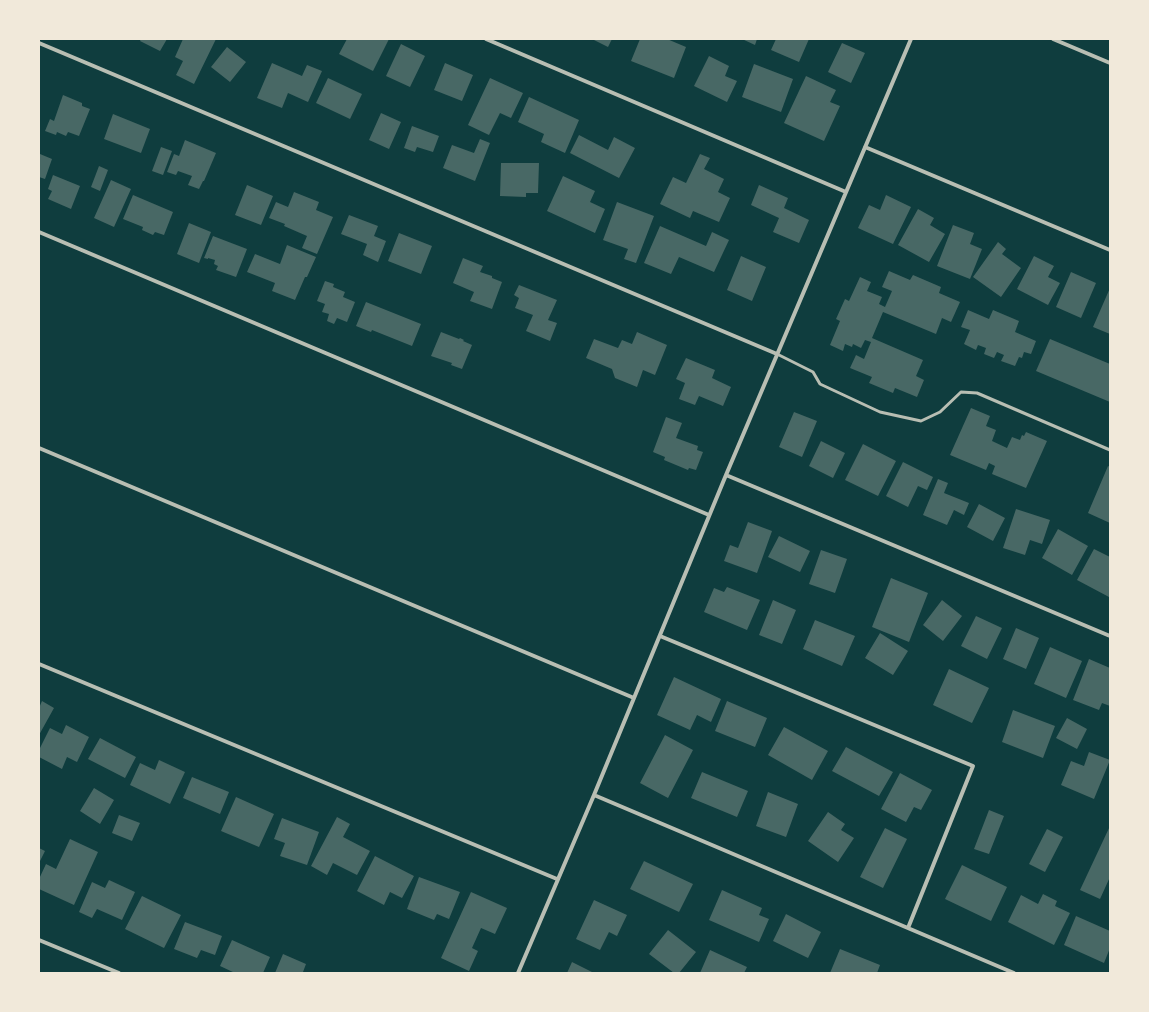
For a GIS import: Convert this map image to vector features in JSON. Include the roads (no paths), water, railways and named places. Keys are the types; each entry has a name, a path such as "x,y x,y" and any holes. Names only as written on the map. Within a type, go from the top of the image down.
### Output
{"street":[{"path":"486,39 846,192"},
{"path":"518,973 594,795 709,515 911,39"},
{"path":"1053,39 1110,63"},
{"path":"39,43 777,354"},
{"path":"865,147 1110,250"},
{"path":"39,232 709,515"},
{"path":"39,448 634,698"},
{"path":"726,475 1110,636"},
{"path":"660,636 973,766 908,928"},
{"path":"39,664 557,879"},
{"path":"594,795 1014,973"},
{"path":"39,940 119,973"}],"lane":[{"path":"777,354 813,372 820,384 880,412 921,421 940,412 961,392 977,393 1110,450"}]}
